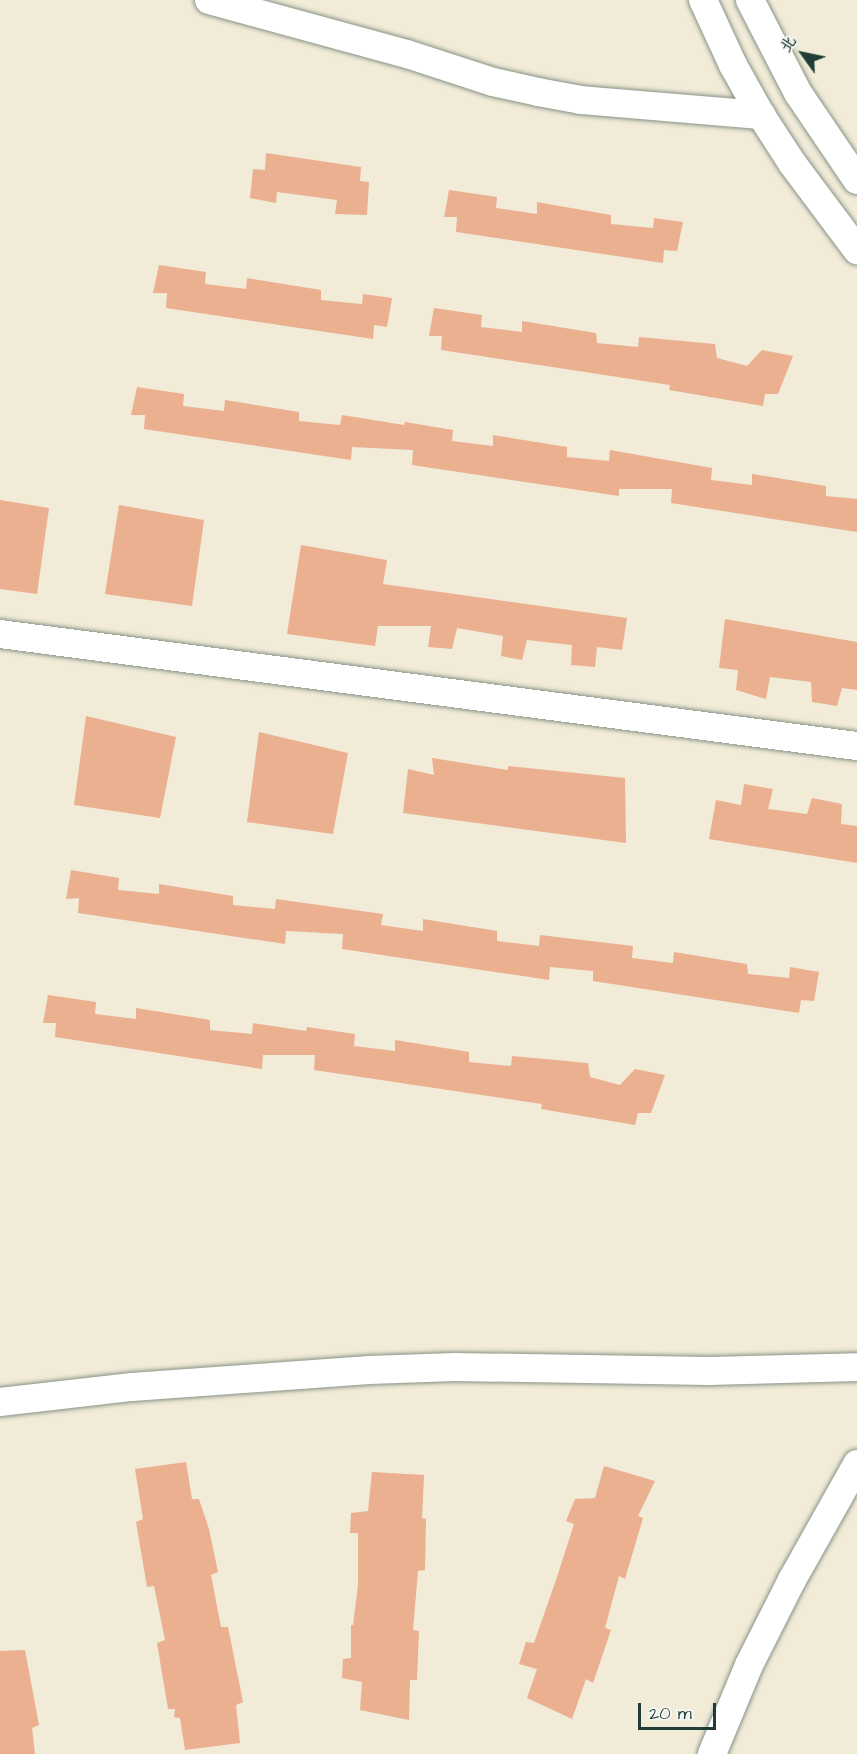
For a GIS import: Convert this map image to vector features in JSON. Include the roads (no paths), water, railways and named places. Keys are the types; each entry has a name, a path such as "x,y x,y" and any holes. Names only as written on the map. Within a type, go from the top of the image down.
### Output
{"street":[{"path":"209,0 407,54 482,79 538,92 581,99 761,115"},
{"path":"703,0 733,65 761,115 792,163 857,250"},
{"path":"750,0 798,93 857,180"},
{"path":"0,634 857,746"},
{"path":"0,1402 132,1387 369,1370 466,1367 709,1371 857,1367"},
{"path":"712,1754 749,1665 792,1580 857,1464"}]}
